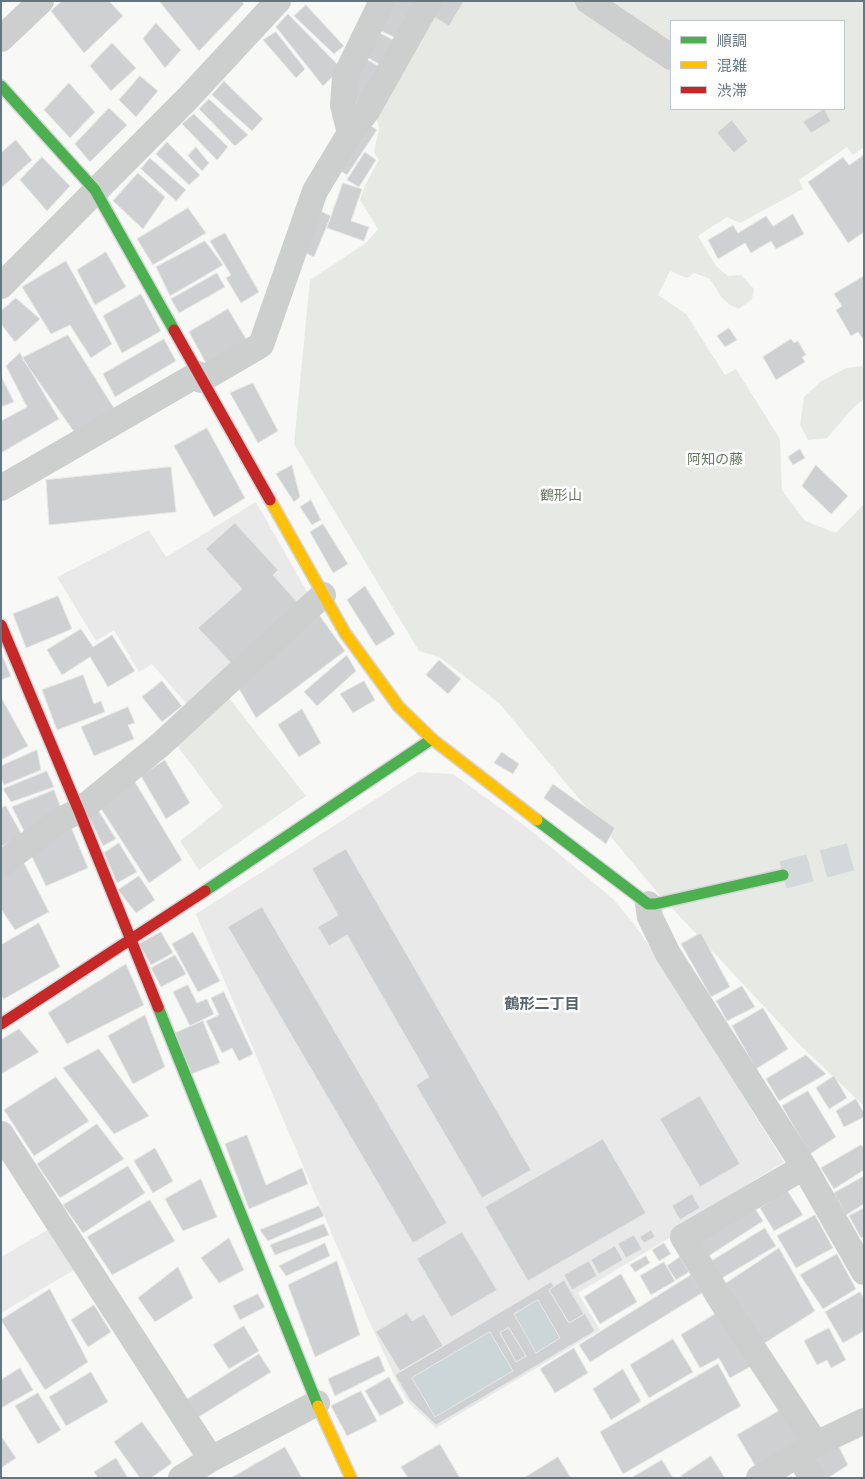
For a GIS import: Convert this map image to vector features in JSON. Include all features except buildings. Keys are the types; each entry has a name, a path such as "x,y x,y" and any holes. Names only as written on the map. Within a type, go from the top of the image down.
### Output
{"street":[{"path":"1,39 40,1"},
{"path":"350,132 344,105 345,76 382,1"},
{"path":"1,488 200,377 261,346 315,191 350,132 367,111 429,1"},
{"path":"588,1 670,56"},
{"path":"1,286 189,96 270,4"},
{"path":"1,86 95,190 345,633 399,707 432,739 648,904 783,875"},
{"path":"1,864 62,819 79,811 160,745 323,595"},
{"path":"1,625 132,940 316,1403 351,1478"},
{"path":"3,1018 132,940 432,739"},
{"path":"648,904 650,917 668,954 804,1167 864,1272"},
{"path":"1,1134 211,1459"},
{"path":"804,1167 683,1237 807,1449 812,1478"},
{"path":"181,1478 211,1459 316,1403"},
{"path":"758,1478 807,1449 864,1421"}],"shaded area":[{"path":"256,502 311,599 191,709 152,664 139,672 114,630 96,641 57,577 149,530 166,557"},
{"path":"418,772 453,774 529,829 613,899 634,924 657,958 784,1162 672,1231 674,1235 578,1293 600,1330 436,1428 409,1403 398,1384 366,1314 196,914"},
{"path":"49,1229 74,1270 1,1313 1,1257"},
{"path":"538,1300 560,1338 536,1353 514,1315"},
{"path":"490,1332 513,1371 435,1417 412,1378"}],"green space":[{"name":"鶴形山","path":"435,1 864,1 864,147 853,155 847,147 799,180 803,189 740,223 727,217 698,236 716,266 728,276 741,275 754,289 752,299 739,309 730,305 722,298 710,279 694,273 687,278 670,271 658,295 686,314 725,375 736,369 780,439 782,490 805,521 836,533 864,504 864,1106 800,1045 657,892 499,703 439,657 419,651 294,444 310,280 366,243 378,229 360,200 364,187 379,160 374,152 379,129 376,117"},
{"path":"862,366 864,368 864,399 853,408 827,438 808,440 800,425 804,397 820,382 846,368"},
{"path":"228,697 306,796 199,870 180,841 223,807 176,744"}],"tunnel":[{"path":"783,875 864,853"}],"traffic: fast":[{"path":"1,86 95,190 174,330"},
{"path":"205,891 432,739"},
{"path":"537,820 648,904 783,875"},
{"path":"158,1007 318,1406"}],"traffic: slow":[{"path":"270,500 345,633 399,707 432,739 537,820"},
{"path":"318,1406 351,1478"}],"traffic: jam":[{"path":"174,330 270,500"},
{"path":"1,625 158,1007"},
{"path":"1,1024 205,891"}],"district":[{"name":"鶴形二丁目","path":"542,1004"}],"park label":[{"name":"阿知の藤","path":"715,459"}]}
